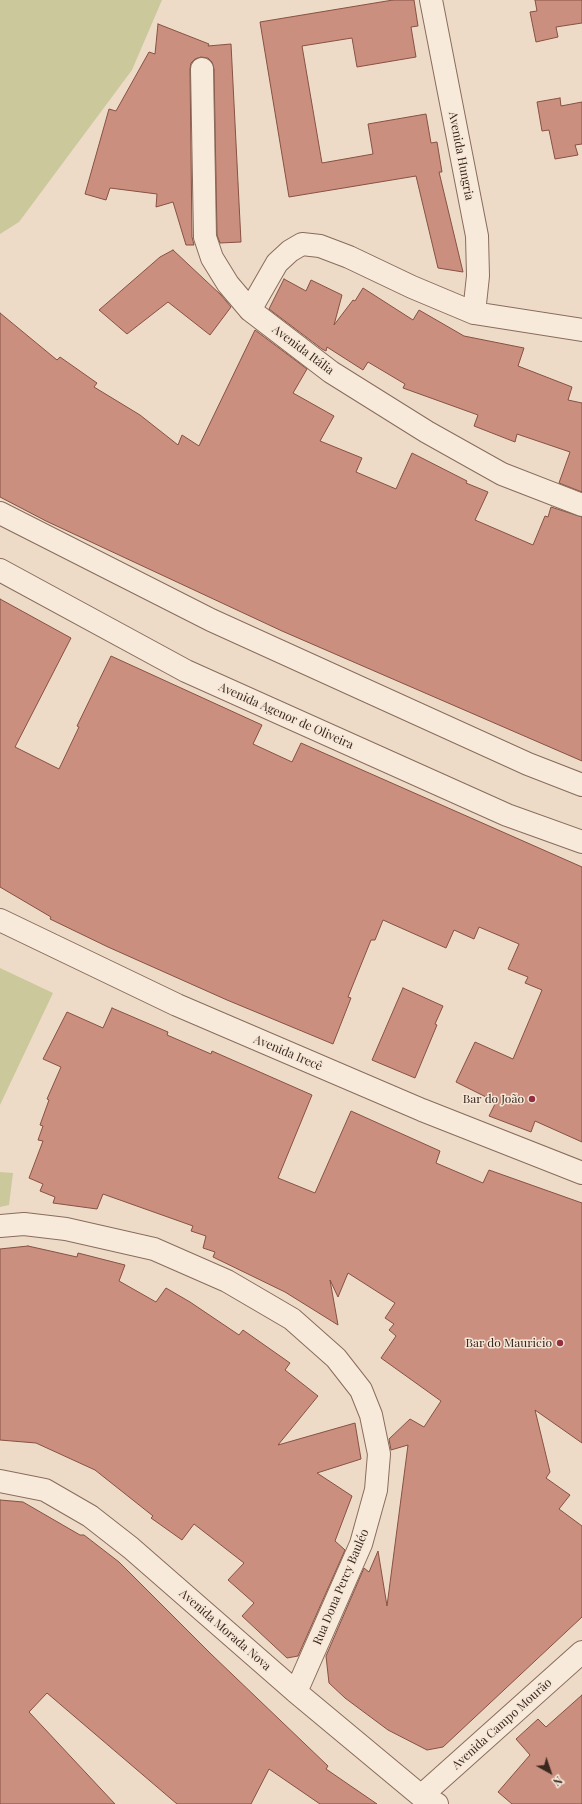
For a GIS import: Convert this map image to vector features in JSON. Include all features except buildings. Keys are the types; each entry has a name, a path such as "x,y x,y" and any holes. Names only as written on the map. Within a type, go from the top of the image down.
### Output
{"street":[{"name":"Avenida Hungria","path":"431,0 477,236 478,276 474,313"},
{"name":"Avenida Itália","path":"202,69 205,237 216,265 228,284 250,310 331,372 427,432 502,474 582,505"},
{"path":"250,310 277,263 290,251 302,244 320,246 349,257 412,287 474,313 582,330"},
{"path":"0,512 211,620 528,764 582,785"},
{"name":"Avenida Agenor de Oliveira","path":"0,570 186,670 507,815 582,842"},
{"name":"Avenida Irecê","path":"0,920 177,1005 422,1110 582,1173"},
{"name":"Rua Dona Percy Bauléo","path":"0,1226 24,1224 66,1229 154,1249 227,1281 292,1319 336,1358 361,1390 372,1415 379,1454 376,1490 361,1544 296,1692"},
{"name":"Avenida Morada Nova","path":"0,1481 45,1490 90,1516 131,1548 296,1692 429,1800"},
{"name":"Avenida Campo Mourão","path":"429,1800 582,1652"}],"shaded area":[{"path":"0,0 162,0 132,70 19,222 0,234"},
{"path":"0,968 53,993 0,1105"},
{"path":"0,1172 13,1173 9,1205 0,1207"}],"place":[{"name":"Bar do João","path":"532,1099"},
{"name":"Bar do Mauricio","path":"560,1343"}]}
